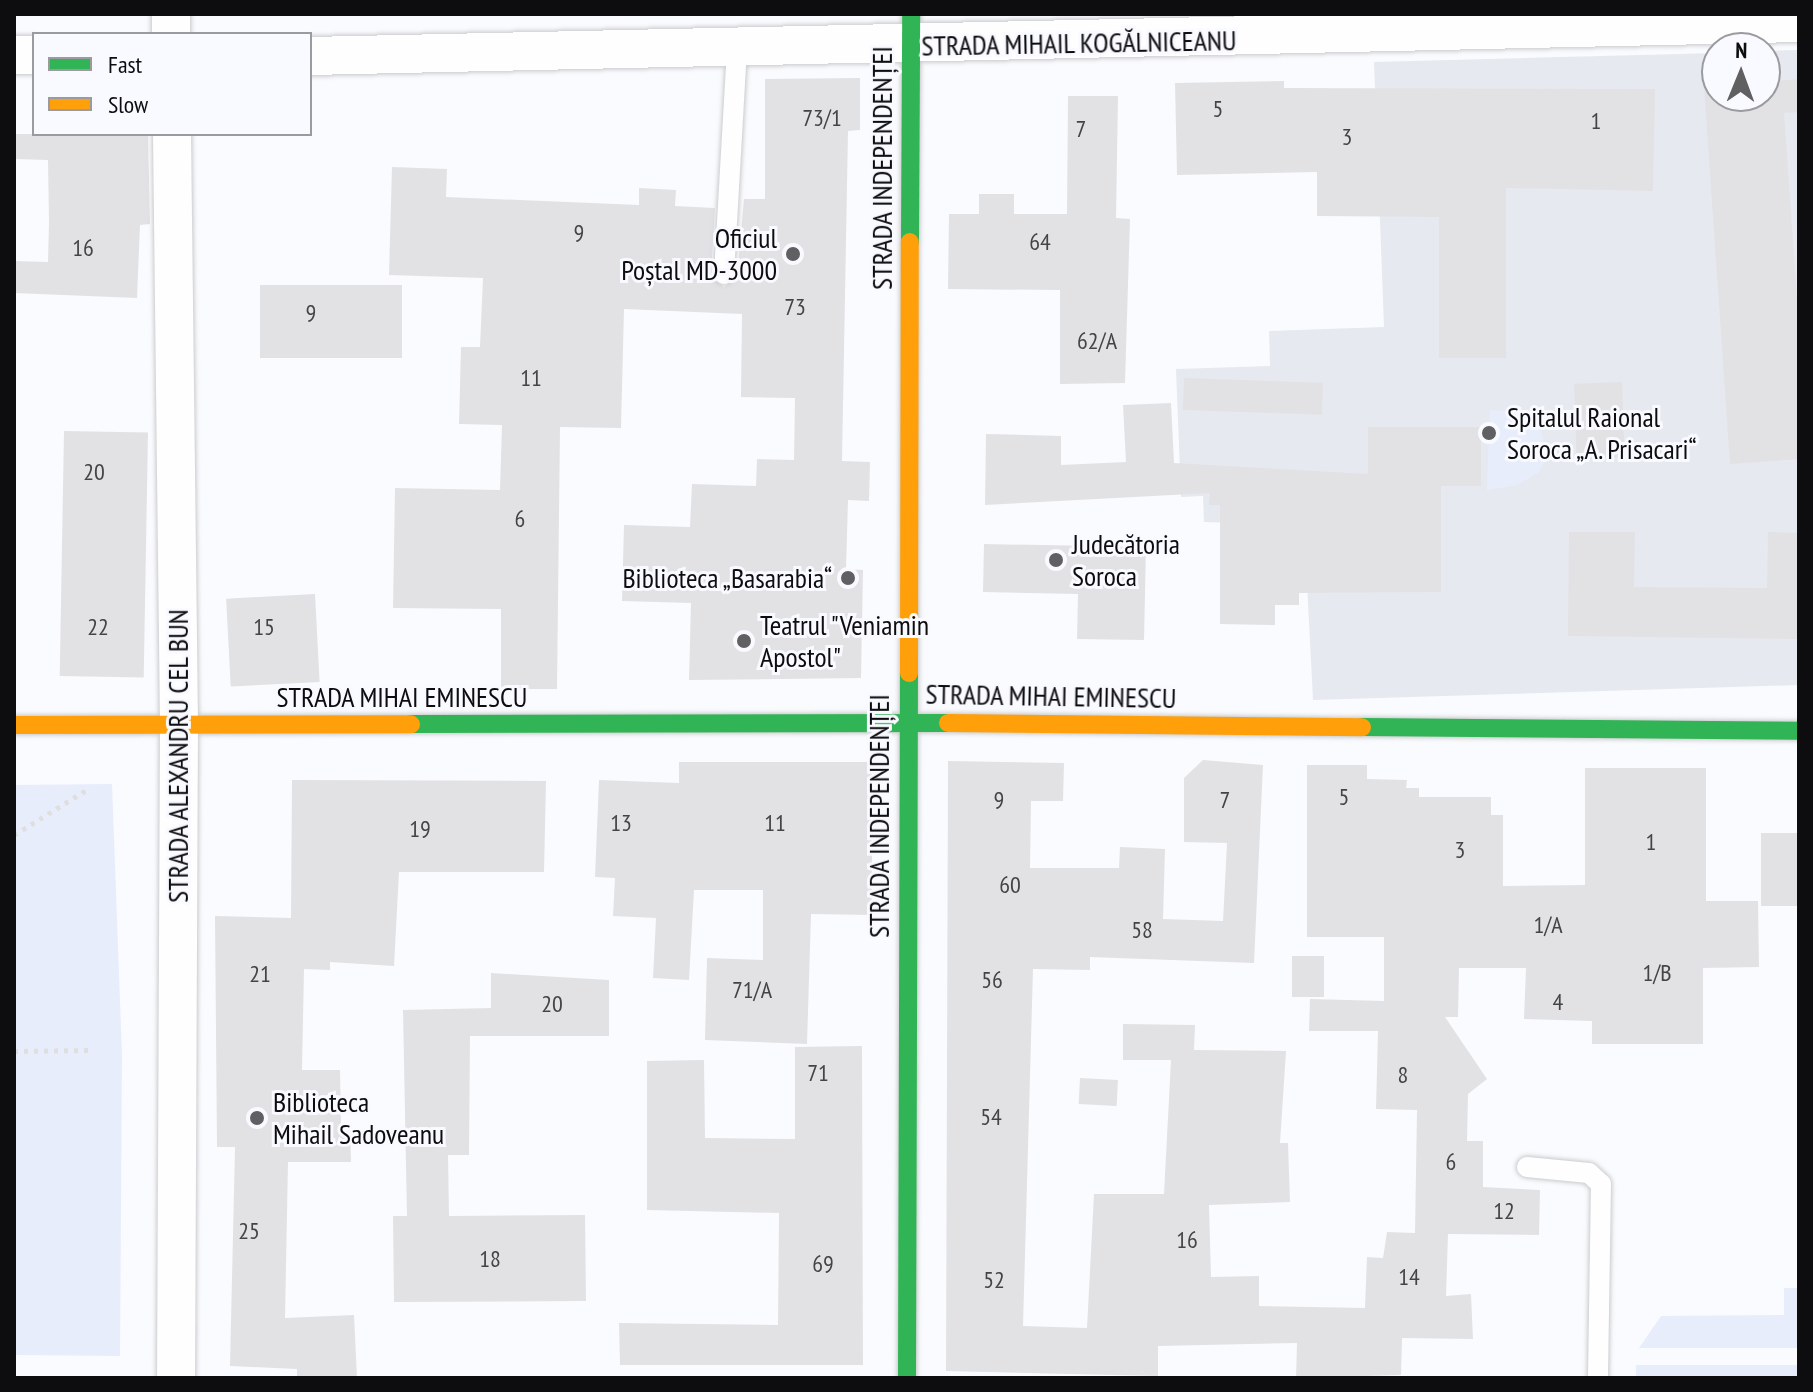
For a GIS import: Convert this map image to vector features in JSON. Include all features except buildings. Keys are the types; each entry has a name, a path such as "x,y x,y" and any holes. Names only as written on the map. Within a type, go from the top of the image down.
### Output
{"street":[{"name":"STRADA MIHAIL KOGĂLNICEANU","path":"312,56 737,50 911,31 1799,23"},
{"name":"STRADA INDEPENDENȚEI","path":"907,1378 905,723 911,31"},
{"name":"STRADA ALEXANDRU CEL BUN","path":"172,136 179,725 176,1378"},
{"name":"STRADA MIHAI EMINESCU","path":"14,725 905,723 1799,731"}],"lane":[{"path":"724,274 737,50"},
{"path":"1527,1167 1589,1173 1601,1184 1598,1378"}],"path":[{"path":"14,835 85,791"},
{"path":"14,1051 91,1050"}],"shaded area":[{"name":"Spitalul Raional Soroca „A. Prisacari“","path":"1799,50 1799,685 1313,700 1304,525 1204,522 1203,496 1181,497 1176,369 1270,366 1269,331 1384,327 1374,62 1701,53 1701,112 1781,112 1781,51"},
{"path":"1490,410 1509,411 1540,429 1548,455 1538,473 1517,485 1487,490"},
{"path":"112,784 122,1055 120,1356 14,1355 14,785"},
{"path":"1784,1288 1799,1288 1799,1348 1639,1348 1661,1316 1784,1315"},
{"path":"1636,1365 1799,1365 1799,1378 1636,1378"}],"traffic: fast":[{"path":"910,242 911,14"},
{"path":"907,1378 909,673"},
{"path":"411,724 948,723"},
{"path":"1362,727 1799,731"}],"traffic: slow":[{"path":"909,673 910,242"},
{"path":"948,723 1362,727"},
{"path":"14,725 411,724"}],"place":[{"name":"Oficiul Poștal MD-3000","path":"793,254"},
{"name":"Spitalul Raional Soroca „A. Prisacari“","path":"1489,433"},
{"name":"Judecătoria Soroca","path":"1056,560"},
{"name":"Biblioteca „Basarabia“","path":"848,578"},
{"name":"Teatrul \"Veniamin Apostol\"","path":"744,641"},
{"name":"Biblioteca Mihail Sadoveanu","path":"257,1118"}]}
